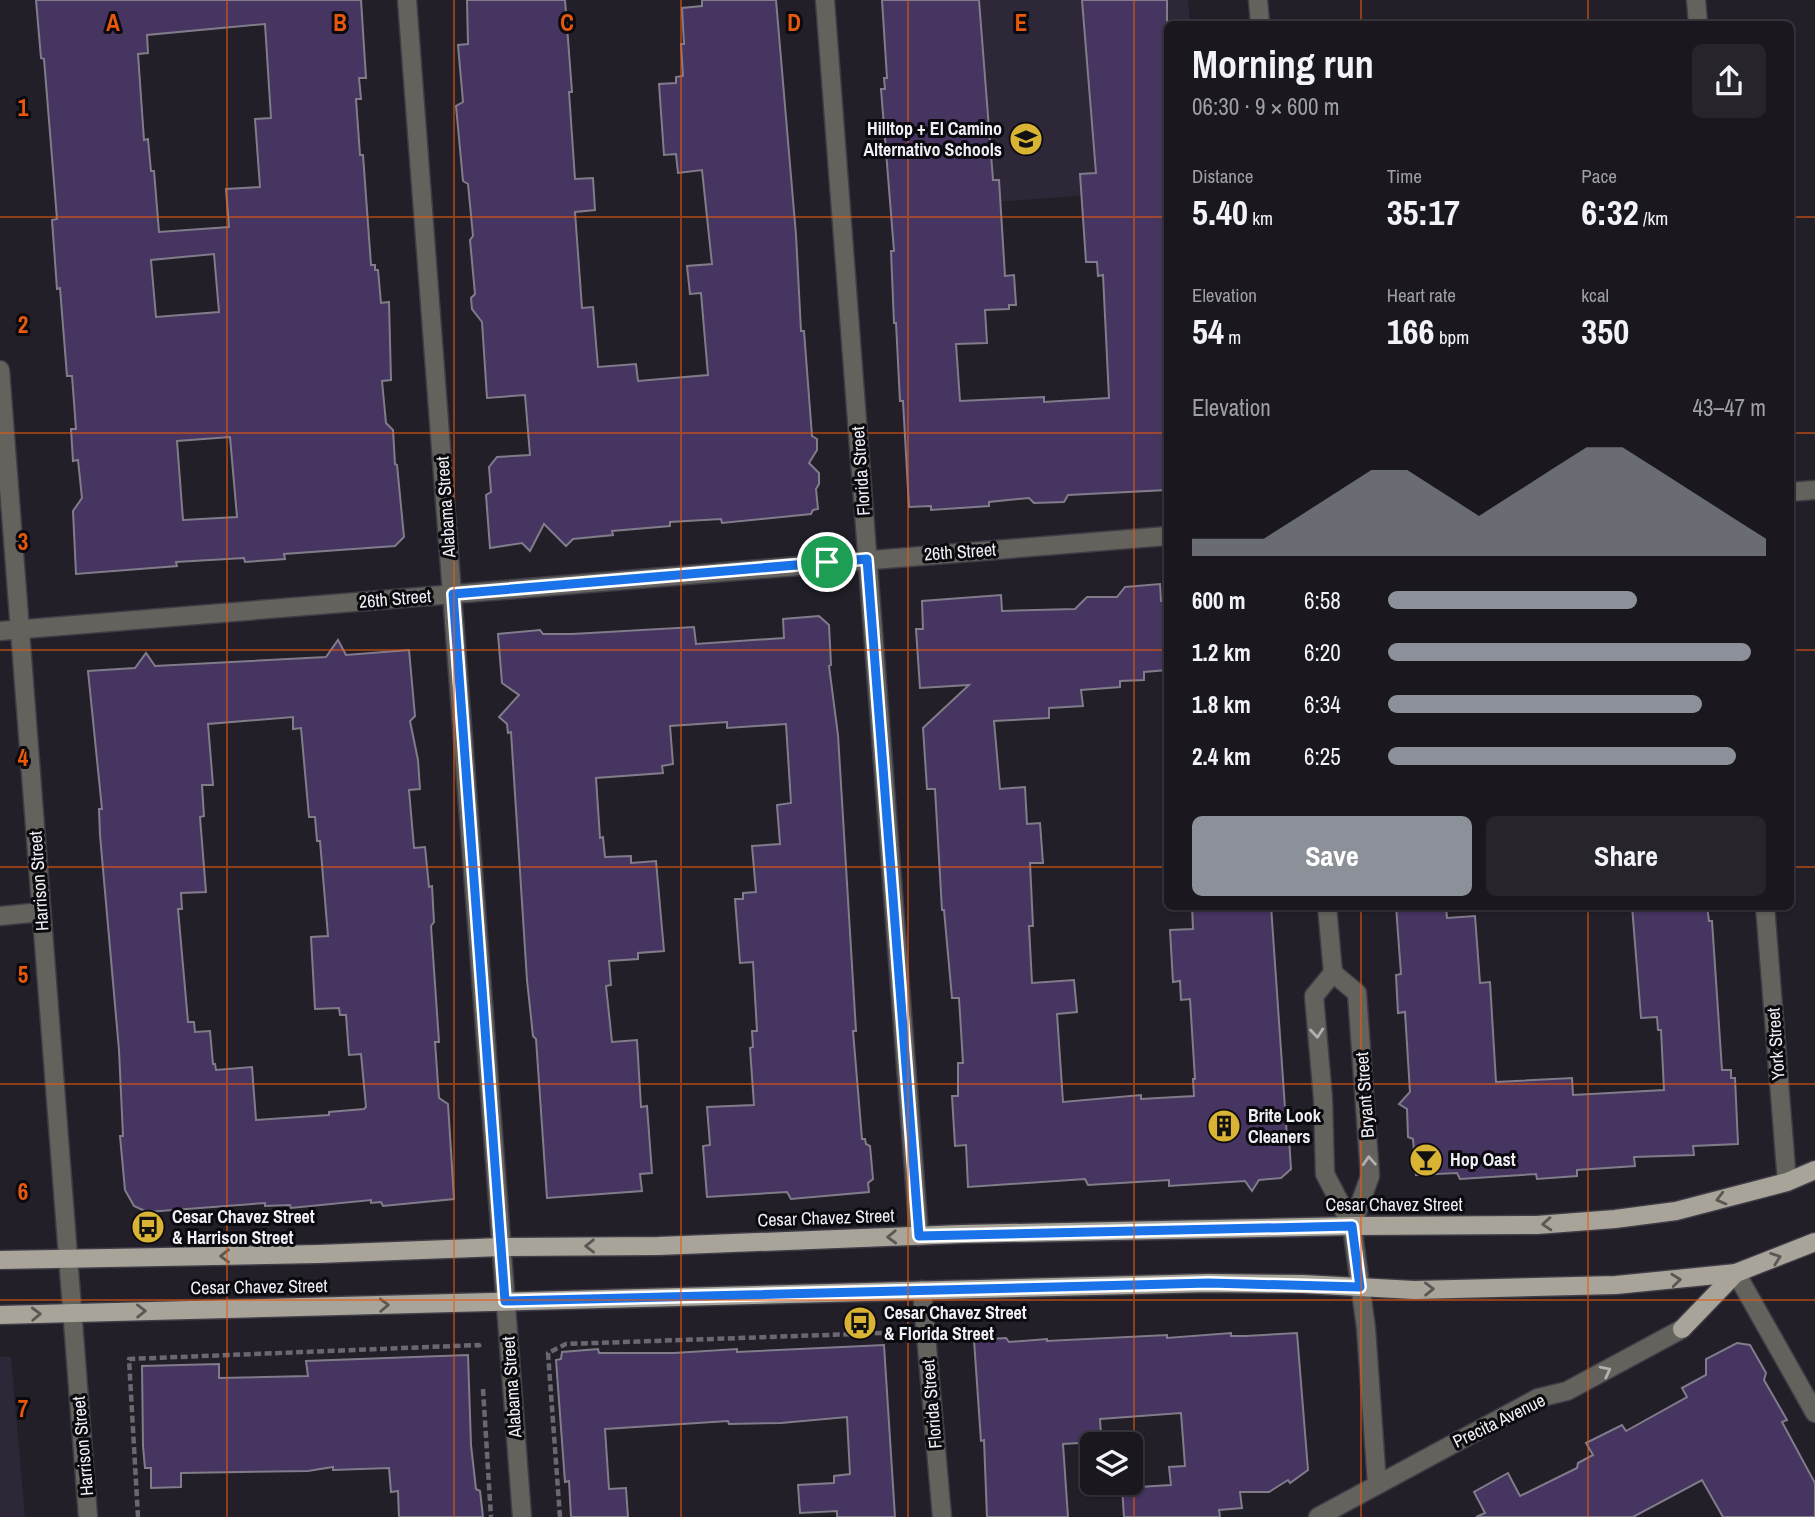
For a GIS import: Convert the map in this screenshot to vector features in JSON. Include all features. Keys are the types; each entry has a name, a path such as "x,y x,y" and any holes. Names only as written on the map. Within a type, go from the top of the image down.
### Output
{"main road":[{"name":"Cesar Chavez Street","path":"0,1260 1352,1226 1537,1225 1676,1211 1787,1182 1815,1170"},
{"name":"Cesar Chavez Street","path":"0,1315 1209,1283 1414,1290 1616,1285 1736,1273 1815,1242"},
{"path":"1682,1329 1736,1273"}],"street":[{"name":"Alabama Street","path":"407,0 522,1517"},
{"name":"Florida Street","path":"825,0 919,1236"},
{"path":"1258,0 1260,21"},
{"path":"1696,0 1698,21"},
{"name":"Harrison Street","path":"0,370 88,1517"},
{"path":"1794,492 1815,490"},
{"name":"26th Street","path":"0,631 1164,536"},
{"path":"1327,910 1333,974"},
{"name":"York Street","path":"1765,910 1787,1182"},
{"path":"0,916 41,912"},
{"name":"Bryant Street","path":"1352,1226 1370,1176 1366,1098 1357,993 1333,974 1314,996 1323,1099 1325,1174 1352,1226 1366,1328 1377,1484"},
{"path":"1736,1273 1815,1413"},
{"name":"Florida Street","path":"922,1290 942,1517"},
{"name":"Precita Avenue","path":"1318,1517 1538,1398 1567,1391 1682,1329"}],"path":[{"path":"560,1517 548,1353 566,1344 884,1334"},
{"path":"138,1517 129,1359 479,1345 480,1358"},
{"path":"482,1384 491,1517"}],"shaded area":[{"name":"Hilltop + El Camino Alternativo Schools","path":"882,0 1188,0 1190,21 1164,21 1164,189 890,210 881,89 884,88 884,78 887,77"},
{"path":"0,1357 11,1357 25,1517 0,1517"}],"building":[{"path":"36,0 361,0 366,78 359,78 361,99 356,99 371,265 375,265 375,270 378,270 381,303 389,302 391,380 382,381 386,423 393,430 404,537 395,546 284,554 285,559 245,562 244,558 176,562 177,566 76,574 73,511 82,498 78,460 73,461 71,429 76,429 72,376 67,376 60,288 57,289 52,220 57,219 44,59 41,58","holes":["265,24 271,118 255,119 260,187 226,189 229,227 159,232 154,171 151,171 148,139 144,140 138,54 148,53 147,35","214,254 219,312 156,317 151,260","230,437 237,517 183,520 177,441"]},
{"path":"467,0 565,0 575,179 593,178 595,210 575,212 582,308 593,307 598,367 636,364 638,381 708,375 701,293 690,294 687,266 712,264 702,170 678,173 676,154 664,155 659,84 676,83 676,77 683,76 682,8 702,6 702,0 776,0 796,235 801,331 804,331 812,436 817,439 817,450 809,463 819,473 816,489 818,509 811,514 722,523 721,519 670,522 670,526 612,531 613,535 573,539 566,546 544,524 530,551 522,543 490,548 486,495 491,492 489,467 497,457 530,455 525,395 487,398 482,322 472,309 471,298 475,294 470,240 473,236 468,184 463,181 456,106 463,102 458,45 468,44"},
{"path":"882,0 979,0 993,180 999,180 1005,276 1014,275 1016,305 1009,305 1009,309 985,310 987,343 956,344 960,401 1044,397 1044,402 1109,398 1103,275 1098,276 1097,262 1086,262 1080,174 1096,173 1082,0 1167,0 1167,21 1164,21 1164,490 1068,495 1064,502 1034,503 1029,498 989,502 989,506 931,510 931,506 909,507 903,401 900,401 894,323 891,251 894,251 881,89 885,89 884,78 887,78"},
{"path":"1160,584 1161,601 1164,601 1164,670 1144,672 1144,680 1120,681 1120,687 1081,690 1083,706 1049,708 1049,718 994,721 1000,789 1025,787 1027,824 1040,823 1043,863 1030,863 1032,983 1074,980 1077,1012 1057,1014 1063,1102 1141,1095 1141,1099 1194,1096 1190,999 1181,1000 1180,981 1173,982 1170,930 1193,929 1192,910 1271,910 1291,1169 1281,1178 1259,1180 1252,1191 1245,1181 1169,1186 1169,1180 1088,1185 1085,1179 968,1187 966,1145 955,1146 952,1096 958,1096 958,1063 963,1063 959,998 952,998 942,910 935,789 927,789 923,728 969,685 920,688 916,629 923,629 922,601 1001,595 1002,611 1075,609 1087,597 1117,597 1125,587"},
{"path":"819,616 829,625 829,666 838,735 856,1031 853,1031 862,1139 870,1146 873,1179 868,1183 869,1192 791,1199 787,1192 707,1197 703,1146 710,1145 707,1107 754,1105 750,1048 753,1047 752,1031 757,1031 753,962 740,963 735,899 743,899 743,893 756,892 752,846 780,844 777,805 791,803 786,724 727,728 727,722 670,726 673,764 662,766 663,773 596,778 600,838 603,837 605,857 631,856 631,863 656,861 664,951 638,953 638,959 609,961 611,985 606,986 612,1042 637,1040 641,1107 647,1106 652,1173 640,1174 642,1191 547,1198 536,1039 533,1036 527,980 511,732 508,733 507,724 499,717 519,695 502,683 498,634 540,630 543,634 572,634 694,627 696,644 784,638 783,619"},
{"path":"338,640 346,655 409,650 415,716 410,721 418,760 420,789 409,790 414,848 425,847 429,887 432,886 434,922 431,926 439,1042 435,1042 439,1098 448,1104 454,1199 383,1206 381,1202 371,1203 371,1200 291,1208 290,1205 265,1206 265,1203 147,1212 134,1206 125,1190 120,1136 123,1136 119,1050 100,835 99,809 102,809 88,671 135,668 146,653 155,666 326,657","holes":["293,717 293,729 301,728 309,817 315,817 317,841 320,841 328,936 311,937 315,1009 339,1008 340,1015 346,1015 349,1055 361,1054 366,1107 329,1112 329,1115 256,1120 252,1067 216,1070 210,1031 195,1032 194,1022 188,1022 178,909 182,909 181,893 206,892 200,817 204,816 202,785 213,785 208,724"]},
{"path":"1396,910 1446,910 1447,918 1475,916 1480,983 1490,982 1496,1082 1572,1078 1573,1095 1664,1090 1661,1030 1658,1030 1657,1017 1641,1018 1632,910 1708,910 1709,921 1712,921 1722,1070 1731,1070 1731,1078 1735,1078 1738,1144 1693,1146 1694,1155 1634,1157 1635,1166 1577,1170 1577,1176 1537,1179 1536,1174 1460,1179 1457,1173 1416,1175 1413,1139 1408,1137 1407,1109 1399,1104 1410,1092 1405,1012 1398,1013 1396,975 1401,974"},
{"path":"1231,1333 1231,1336 1246,1336 1297,1333 1308,1470 1290,1483 1288,1480 1269,1492 1240,1492 1242,1508 1219,1510 1220,1517 1124,1517 1122,1495 1143,1495 1143,1487 1171,1485 1169,1467 1185,1466 1181,1413 1100,1419 1101,1432 1080,1432 1080,1443 1063,1444 1068,1517 987,1517 984,1440 981,1441 974,1340 1006,1338 1009,1342 1167,1335 1167,1338"},
{"path":"1737,1343 1750,1345 1766,1373 1764,1380 1787,1420 1782,1422 1815,1483 1815,1517 1723,1517 1702,1480 1633,1517 1476,1517 1485,1513 1474,1492 1508,1473 1520,1496 1577,1468 1578,1463 1593,1455 1586,1443 1622,1425 1626,1431 1687,1397 1682,1388 1706,1375 1706,1359"},
{"path":"884,1345 895,1517 837,1517 837,1511 800,1513 798,1485 834,1483 834,1476 850,1474 847,1417 781,1423 729,1424 728,1421 605,1429 609,1489 626,1488 628,1517 571,1517 569,1481 565,1482 556,1360 561,1359 562,1352 598,1349 599,1353 674,1353 737,1349 737,1352"},
{"path":"468,1355 471,1445 476,1489 480,1491 483,1517 399,1517 398,1491 391,1492 389,1468 333,1470 333,1467 308,1471 181,1473 181,1487 151,1488 151,1468 145,1468 143,1446 142,1366 219,1364 219,1378 308,1376 306,1361"}],"place":[{"name":"Hilltop + El Camino Alternativo Schools","path":"1026,139"},
{"name":"Brite Look Cleaners","path":"1224,1126"},
{"name":"Hop Oast","path":"1426,1160"},
{"name":"Cesar Chavez Street & Harrison Street","path":"148,1227"},
{"name":"Cesar Chavez Street & Florida Street","path":"860,1323"}],"route":[{"path":"867,559 919,1236 1352,1226 1360,1287 1209,1283 505,1301 453,594 827,562 867,559"}]}
